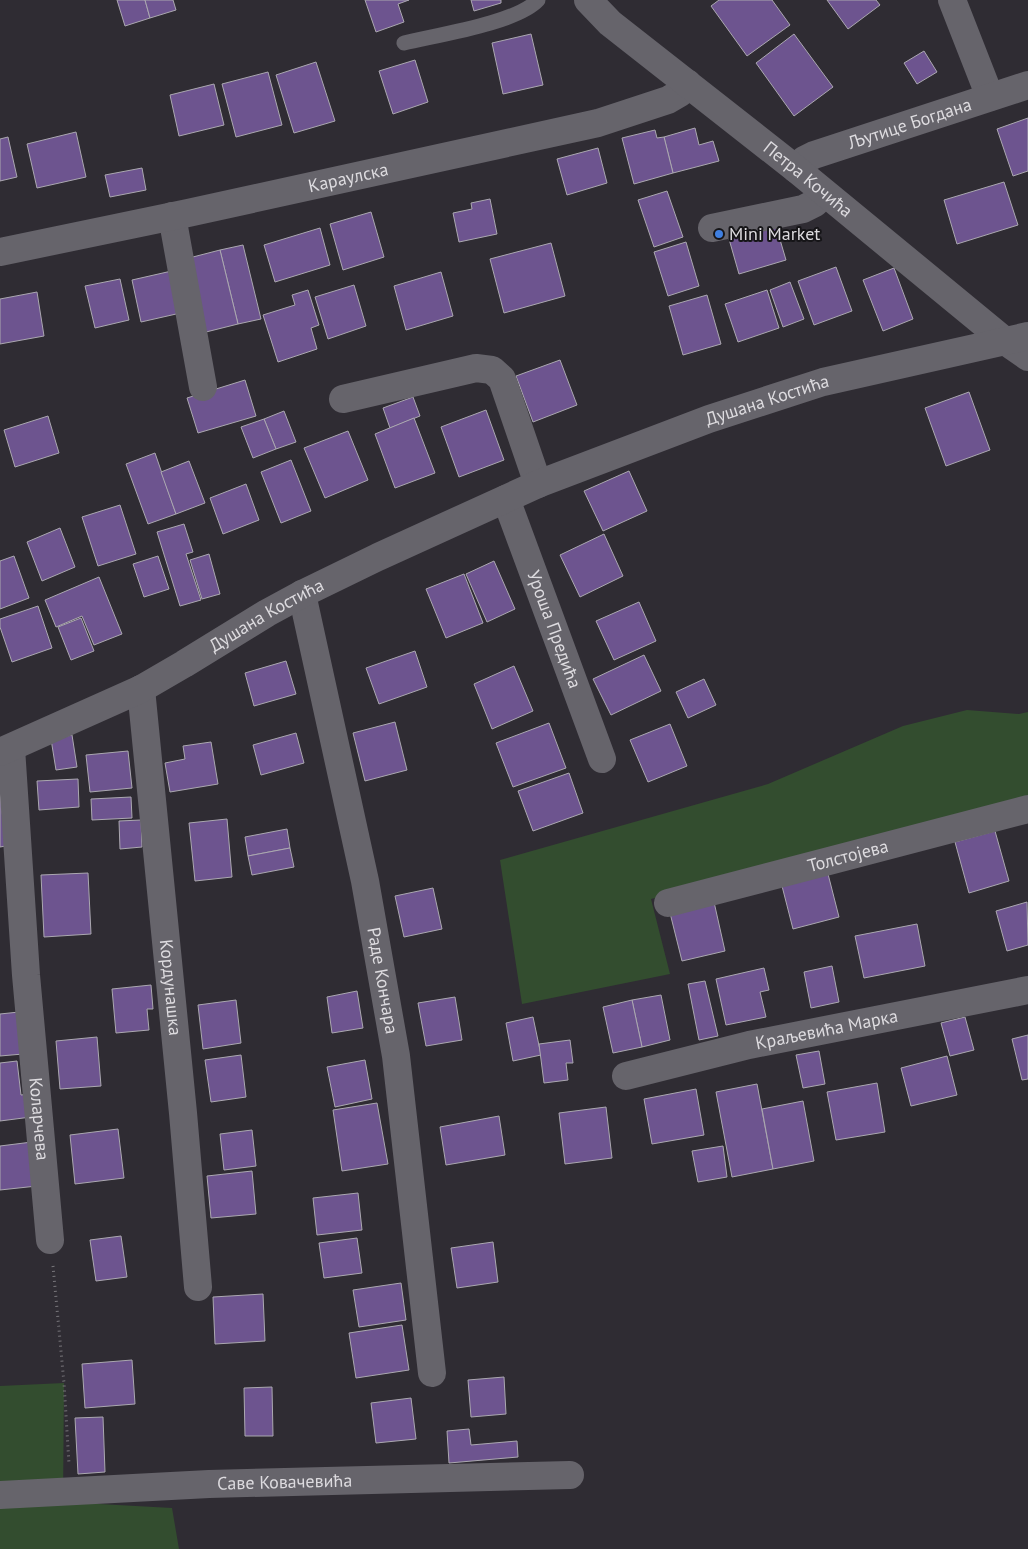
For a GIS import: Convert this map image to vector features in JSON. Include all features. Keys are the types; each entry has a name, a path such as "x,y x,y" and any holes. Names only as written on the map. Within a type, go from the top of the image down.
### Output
{"street":[{"name":"Петра Кочића","path":"588,0 610,23 688,82 824,193 1016,338 1028,357"},
{"path":"952,0 990,97"},
{"name":"Караулска","path":"0,252 598,123 668,100 680,93 688,82"},
{"name":"Љутице Богдана","path":"796,169 804,160 814,155 1028,85"},
{"path":"712,228 803,209 815,203 824,193"},
{"path":"172,216 203,387"},
{"name":"Душана Костића","path":"6,750 141,688 184,664 266,613 378,556 538,484 709,419 824,382 1016,338"},
{"path":"343,399 476,368 492,370 502,379 538,484"},
{"name":"Уроша Предића","path":"506,499 602,759"},
{"name":"Раде Кончара","path":"302,594 365,881 396,1056 432,1373"},
{"name":"Кордунашка","path":"141,688 183,1113 198,1287"},
{"name":"Коларчева","path":"6,750 50,1240"},
{"name":"Толстојева","path":"668,903 1028,809"},
{"name":"Краљевића Марка","path":"626,1076 749,1045 1028,990"},
{"name":"Саве Ковачевића","path":"0,1495 209,1484 570,1475"}],"lane":[{"path":"404,43 500,21 532,7 538,0"}],"path":[{"path":"50,1240 64,1383 71,1490"}],"green space":[{"path":"967,710 1019,714 1028,712 1028,803 651,899 670,974 522,1004 500,860 768,784 903,726"},
{"path":"64,1383 63,1502 172,1508 179,1549 0,1549 0,1386"}],"building":[{"path":"117,0 145,0 150,18 125,26"},
{"path":"145,0 173,0 176,10 150,18"},
{"path":"365,0 409,0 398,4 404,22 376,32"},
{"path":"471,0 501,0 501,3 474,11"},
{"path":"719,0 772,0 790,25 747,56 711,6"},
{"path":"827,0 876,0 880,5 848,29"},
{"path":"531,34 543,85 503,94 492,43"},
{"path":"794,34 833,87 794,116 756,63"},
{"path":"924,51 937,72 917,84 904,63"},
{"path":"415,60 428,102 393,114 379,71"},
{"path":"316,62 335,121 294,133 276,75"},
{"path":"268,72 282,125 236,137 222,84"},
{"path":"214,84 224,125 179,136 170,95"},
{"path":"1028,118 1028,171 1013,176 997,129"},
{"path":"695,128 699,145 713,141 719,161 673,173 664,137"},
{"path":"655,130 657,138 664,137 673,173 634,184 622,138"},
{"path":"76,132 86,177 37,188 27,144"},
{"path":"8,137 17,177 0,181 0,139"},
{"path":"598,148 607,183 567,195 557,159"},
{"path":"142,168 146,190 110,197 105,175"},
{"path":"1004,182 1018,225 957,244 944,200"},
{"path":"667,191 683,237 654,247 638,200"},
{"path":"490,199 497,234 459,242 453,213 472,209 471,203"},
{"path":"371,212 384,257 343,270 330,224"},
{"path":"776,226 786,260 739,274 729,239"},
{"path":"320,228 330,265 275,282 264,245"},
{"path":"686,242 699,286 668,296 654,252"},
{"path":"551,243 565,296 504,313 490,259"},
{"path":"243,245 261,319 238,324 220,250"},
{"path":"220,250 238,324 206,332 189,258"},
{"path":"836,267 852,311 814,325 798,281"},
{"path":"894,268 913,319 883,331 863,280"},
{"path":"176,270 185,312 141,322 132,280"},
{"path":"441,272 453,316 406,330 394,286"},
{"path":"120,279 129,320 95,328 85,286"},
{"path":"790,282 804,319 783,327 770,290"},
{"path":"354,285 366,326 328,339 315,297"},
{"path":"308,290 319,325 311,328 317,349 278,362 263,315 295,305 292,295"},
{"path":"767,290 779,328 738,342 725,304"},
{"path":"37,292 44,336 0,344 0,299"},
{"path":"707,295 721,344 683,355 669,306"},
{"path":"560,360 577,405 533,422 516,376"},
{"path":"245,380 256,416 198,433 187,398"},
{"path":"969,392 990,450 946,466 925,408"},
{"path":"413,397 420,416 390,428 383,408"},
{"path":"486,410 504,460 459,477 441,427"},
{"path":"284,411 296,442 276,449 264,419"},
{"path":"48,416 59,453 15,467 4,430"},
{"path":"414,418 435,473 395,488 375,434"},
{"path":"264,419 276,449 253,458 241,427"},
{"path":"348,431 368,480 325,498 304,448"},
{"path":"155,453 176,514 148,524 126,464"},
{"path":"291,460 311,511 281,523 261,472"},
{"path":"189,461 205,503 176,514 161,472"},
{"path":"629,471 647,511 603,531 584,491"},
{"path":"246,484 259,520 223,534 210,498"},
{"path":"120,505 136,554 98,566 82,517"},
{"path":"184,524 193,552 186,554 201,600 180,606 157,532"},
{"path":"60,528 75,567 42,581 27,542"},
{"path":"604,534 623,576 580,597 560,555"},
{"path":"209,554 220,594 202,599 190,560"},
{"path":"14,556 29,598 0,609 0,561"},
{"path":"158,556 169,589 144,597 133,564"},
{"path":"494,561 515,609 487,622 466,574"},
{"path":"464,574 483,623 446,638 426,589"},
{"path":"99,577 122,634 94,645 82,616 56,627 45,600"},
{"path":"639,602 656,641 614,660 596,621"},
{"path":"38,606 52,648 12,662 0,627 0,619"},
{"path":"81,618 94,651 71,660 58,627"},
{"path":"415,651 427,687 379,704 366,668"},
{"path":"644,655 661,691 611,715 593,679"},
{"path":"286,661 296,694 254,706 245,673"},
{"path":"514,666 533,711 492,729 474,684"},
{"path":"704,679 716,705 688,718 676,692"},
{"path":"395,722 407,770 365,781 353,733"},
{"path":"549,723 566,768 513,787 496,743"},
{"path":"670,724 687,766 648,782 630,740"},
{"path":"296,733 304,763 261,775 253,745"},
{"path":"72,735 77,767 56,770 51,739"},
{"path":"211,742 218,784 170,792 165,763 185,759 183,746"},
{"path":"128,751 132,788 90,792 86,755"},
{"path":"569,773 583,813 533,831 518,791"},
{"path":"78,779 79,807 39,810 37,781"},
{"path":"0,793 6,846 0,847"},
{"path":"131,797 132,818 92,820 91,799"},
{"path":"227,819 232,877 195,881 189,823"},
{"path":"141,820 142,847 120,849 119,821"},
{"path":"287,829 290,848 248,856 245,837"},
{"path":"995,831 1009,881 969,893 955,842"},
{"path":"290,848 294,867 252,875 248,856"},
{"path":"88,873 91,934 44,937 41,875"},
{"path":"828,874 839,917 793,929 782,886"},
{"path":"433,888 442,929 404,937 395,896"},
{"path":"714,902 725,951 682,961 670,913"},
{"path":"1027,902 1028,945 1007,951 996,911"},
{"path":"917,924 925,966 864,978 855,936"},
{"path":"832,966 839,1002 811,1008 804,972"},
{"path":"764,968 769,990 760,992 766,1017 726,1025 716,979"},
{"path":"705,981 718,1036 699,1040 688,984"},
{"path":"151,985 153,1009 147,1009 149,1030 116,1033 112,989"},
{"path":"357,991 363,1028 332,1033 327,997"},
{"path":"661,995 670,1040 642,1047 632,1000"},
{"path":"455,997 462,1040 426,1046 418,1003"},
{"path":"236,1000 241,1043 203,1049 198,1005"},
{"path":"632,1000 642,1047 613,1053 603,1007"},
{"path":"19,1012 23,1054 0,1056 0,1014"},
{"path":"533,1017 541,1055 513,1061 506,1023"},
{"path":"965,1017 974,1050 950,1056 941,1023"},
{"path":"1028,1035 1028,1079 1022,1080 1012,1039"},
{"path":"97,1037 101,1086 60,1089 56,1041"},
{"path":"570,1040 573,1063 566,1063 568,1080 544,1083 539,1044"},
{"path":"819,1051 825,1084 803,1088 796,1055"},
{"path":"241,1055 246,1097 211,1102 205,1060"},
{"path":"947,1056 957,1095 911,1106 901,1068"},
{"path":"365,1060 372,1099 335,1107 327,1067"},
{"path":"17,1061 21,1095 29,1094 31,1117 0,1121 0,1063"},
{"path":"877,1083 885,1132 836,1140 827,1092"},
{"path":"757,1084 773,1169 732,1177 716,1092"},
{"path":"696,1089 704,1135 652,1144 644,1099"},
{"path":"803,1101 814,1161 773,1169 762,1109"},
{"path":"377,1103 388,1164 342,1171 333,1110"},
{"path":"606,1107 612,1158 565,1164 559,1113"},
{"path":"499,1116 505,1155 446,1165 440,1127"},
{"path":"118,1129 124,1178 75,1184 70,1135"},
{"path":"252,1130 256,1166 224,1170 220,1134"},
{"path":"32,1142 37,1186 0,1190 0,1146"},
{"path":"723,1146 727,1177 698,1182 692,1151"},
{"path":"252,1171 256,1214 211,1218 207,1176"},
{"path":"358,1193 362,1230 317,1235 313,1198"},
{"path":"121,1236 127,1277 96,1281 90,1240"},
{"path":"357,1238 362,1273 324,1278 319,1243"},
{"path":"493,1242 498,1282 457,1288 451,1248"},
{"path":"401,1283 406,1320 359,1327 353,1290"},
{"path":"263,1294 265,1341 215,1344 213,1297"},
{"path":"402,1325 409,1370 356,1378 349,1333"},
{"path":"132,1360 135,1404 85,1408 82,1364"},
{"path":"504,1377 506,1414 471,1417 468,1380"},
{"path":"272,1387 273,1436 245,1436 244,1388"},
{"path":"411,1398 416,1439 376,1443 371,1403"},
{"path":"103,1417 105,1472 78,1474 75,1418"},
{"path":"469,1429 471,1445 517,1441 518,1457 449,1463 447,1431"}],"place":[{"name":"Mini Market","path":"719,234"}]}
